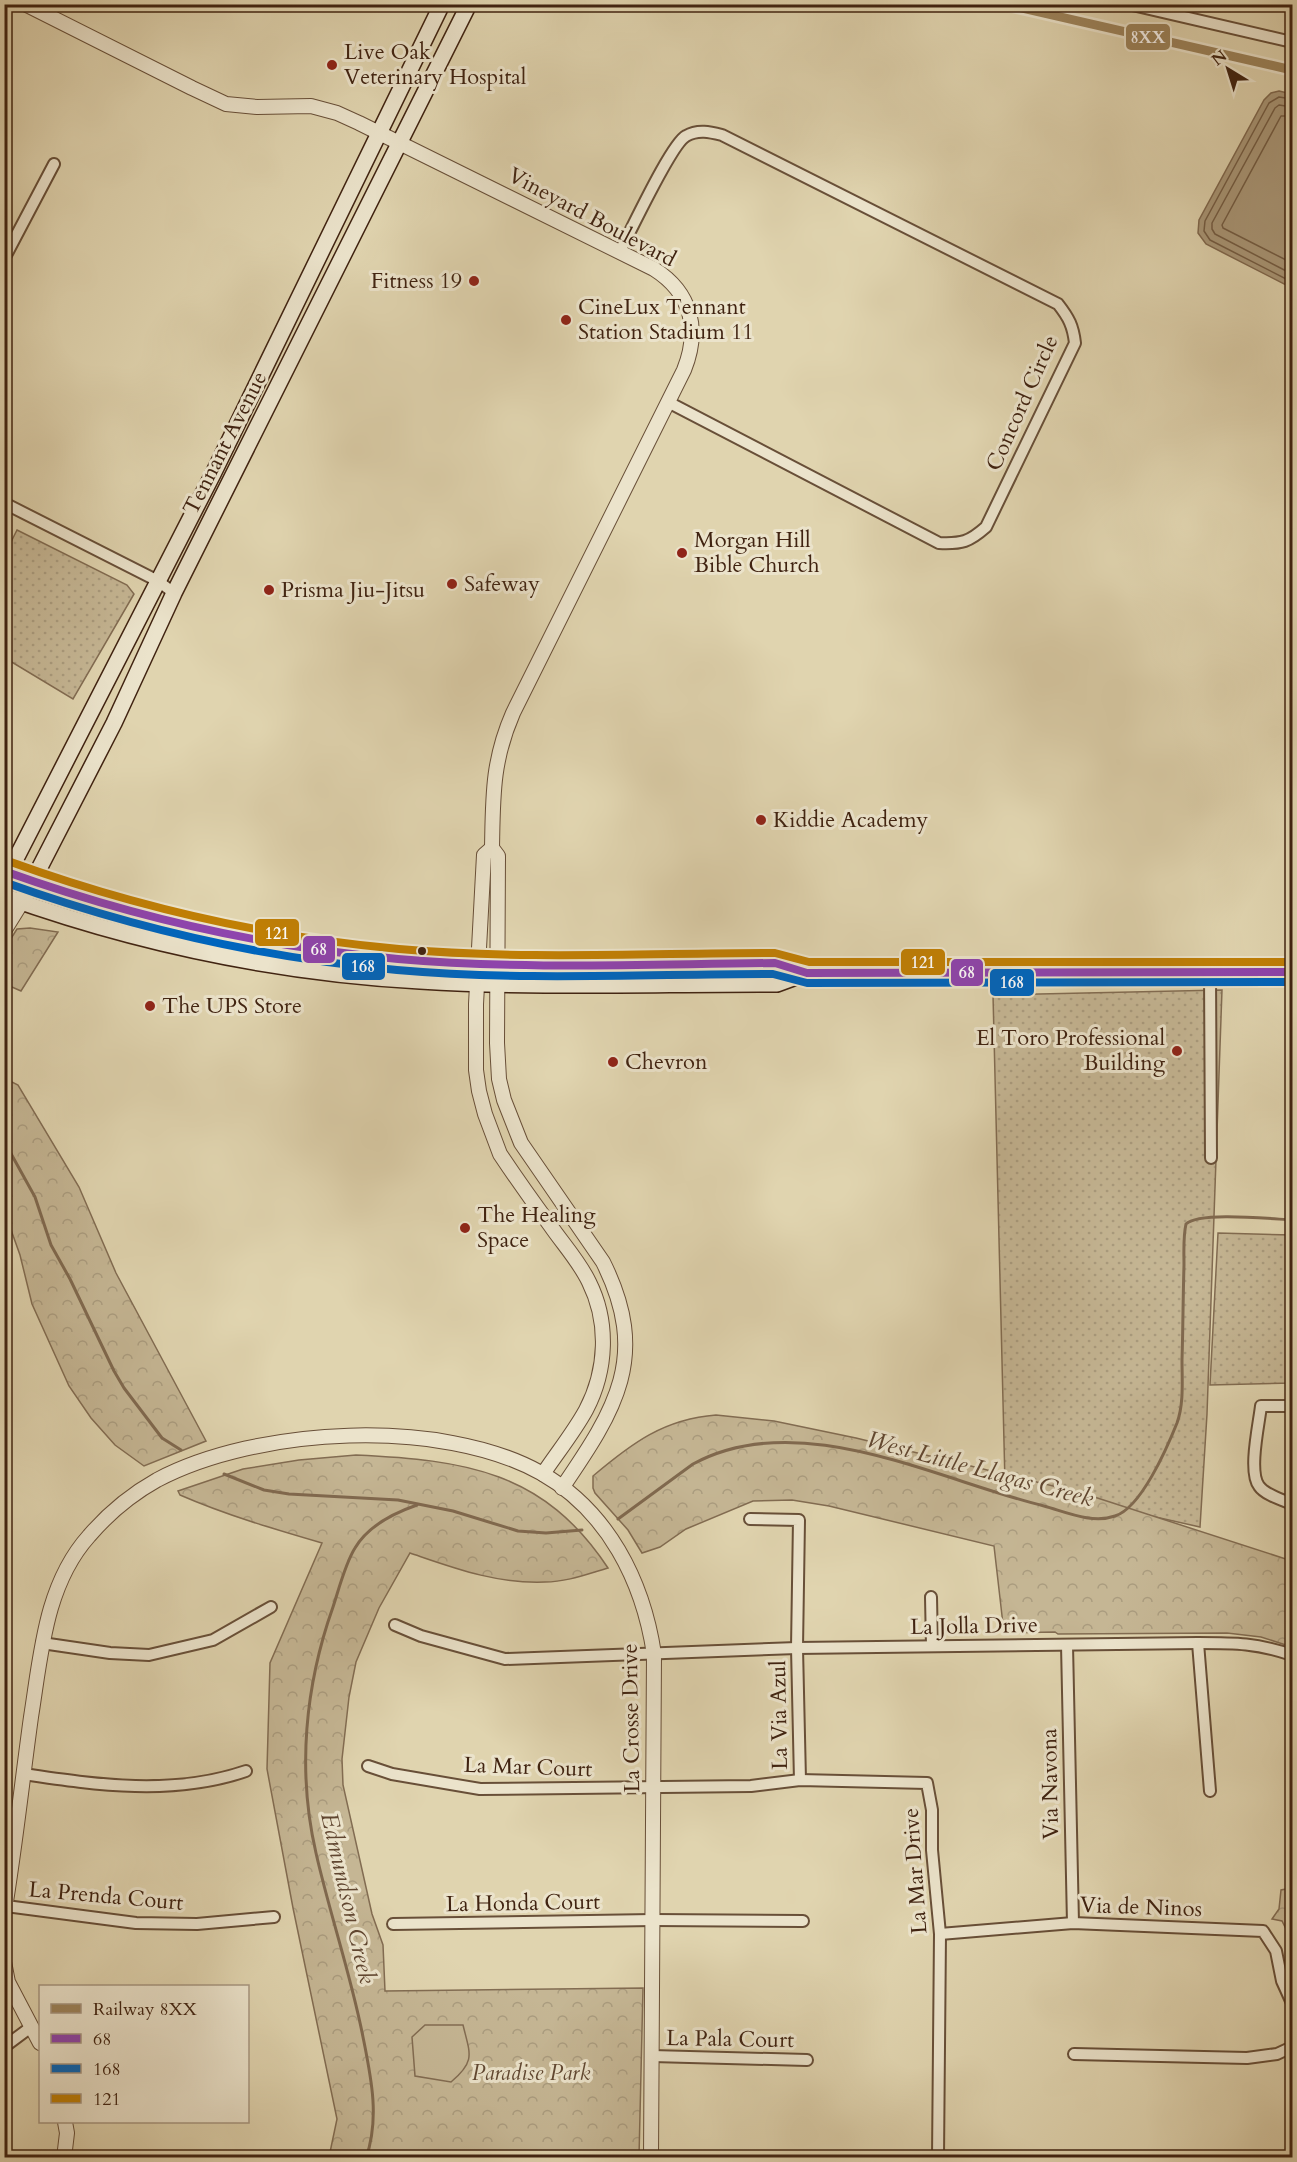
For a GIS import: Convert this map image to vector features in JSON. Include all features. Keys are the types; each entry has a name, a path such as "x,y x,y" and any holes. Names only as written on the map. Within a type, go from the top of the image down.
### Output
{"main road":[{"name":"Tennant Avenue","path":"6,875 213,474 442,4"},
{"name":"Tennant Avenue","path":"22,902 114,723 176,589 469,4"},
{"path":"6,875 147,916 245,938 381,957 477,963 775,963 807,973 1293,972"},
{"path":"4,896 126,933 199,951 270,964 373,977 477,984 777,984 807,973"}],"street":[{"name":"Vineyard Boulevard","path":"25,4 226,104 257,107 311,106 337,113 399,142 654,269 679,291 690,316 693,339 690,354 505,730 494,780 492,848 498,856 496,963 499,1078 507,1113 530,1158 603,1262 620,1303 624,1327 625,1356 622,1378 610,1412 562,1488"},
{"path":"1128,4 1293,42"},
{"name":"Concord Circle","path":"620,251 672,150 686,136 704,131 722,135 1058,304 1070,318 1073,328 1075,344 986,527 974,538 958,544 939,543 668,402"},
{"path":"4,259 54,164"},
{"path":"4,503 176,589"},
{"name":"Vineyard Boulevard","path":"492,848 484,855 477,963 476,1070 478,1091 492,1137 511,1170 588,1279 603,1330 602,1365 595,1389 575,1428 543,1474"},
{"path":"4,931 22,902"},
{"path":"1210,973 1211,1158"},
{"path":"1293,1406 1261,1406 1253,1468 1259,1486 1273,1496 1293,1504"},
{"name":"La Crosse Drive","path":"5,1910 42,1643 49,1611 59,1584 88,1536 144,1488 173,1473 200,1462 274,1443 371,1435 440,1442 501,1455 543,1474 562,1488 577,1500 611,1537 625,1558 647,1614 654,1654 651,2157"},
{"name":"La Via Azul","path":"750,1518 799,1520 797,1648 800,1780"},
{"path":"931,1597 932,1646"},
{"path":"42,1643 110,1653 149,1655 213,1640 271,1607"},
{"name":"La Jolla Drive","path":"395,1625 422,1636 505,1659 797,1648 1198,1643 1244,1643 1293,1655"},
{"path":"1198,1643 1210,1791"},
{"name":"Via Navona","path":"1067,1645 1072,1923"},
{"name":"La Mar Court","path":"368,1766 392,1774 480,1789 654,1788"},
{"path":"23,1774 91,1784 153,1787 220,1780 246,1771"},
{"name":"La Mar Drive","path":"654,1788 751,1786 800,1780 927,1783 932,1810 932,1850 940,1934 938,2157"},
{"name":"La Prenda Court","path":"5,1910 136,1923 197,1924 274,1917"},
{"name":"La Honda Court","path":"393,1924 653,1920 802,1921"},
{"name":"Via de Ninos","path":"940,1934 1072,1923 1263,1931 1276,1952 1282,1981 1293,2003"},
{"path":"4,1962 8,1982 39,2041"},
{"path":"4,2048 31,2027"},
{"path":"1074,2054 1247,2058 1277,2054 1293,2047"},
{"name":"La Pala Court","path":"652,2056 807,2060"},
{"path":"64,2157 67,2133 65,2123"}],"green space":[{"path":"17,530 127,585 134,594 73,699 5,658 5,554"},
{"path":"30,928 58,932 21,991 5,984 5,948 17,929"},
{"path":"1222,990 1207,1414 1200,1527 1005,1483 993,995"},
{"path":"4,1078 18,1085 79,1187 116,1273 206,1441 144,1466 115,1445 91,1418 69,1386 32,1304 20,1255 5,1213"},
{"path":"1218,1233 1292,1235 1292,1383 1210,1385"},
{"path":"716,1415 774,1421 856,1438 1082,1493 1292,1561 1292,1647 1261,1637 1227,1633 1004,1633 994,1546 829,1506 792,1500 753,1501 686,1529 660,1547 642,1553 628,1530 595,1493 593,1476 635,1443 665,1427 697,1417"},
{"name":"Paradise Park","path":"356,1455 432,1461 467,1467 499,1477 529,1491 557,1510 583,1536 608,1568 561,1581 527,1582 492,1578 410,1553 379,1608 356,1662 349,1697 342,1759 343,1785 372,1914 383,1945 385,1991 643,1988 639,2157 329,2157 337,2119 267,1769 270,1663 322,1543 215,1509 180,1495 178,1491 243,1469 299,1460"},
{"path":"1292,1888 1292,1956 1282,1921 1272,1919 1279,1909 1281,1890"},
{"path":"425,2025 463,2025 469,2050 468,2062 451,2082 415,2076 412,2037"}],"water":[{"path":"1279,91 1292,94 1292,288 1206,244 1198,233 1199,220 1264,100 1271,93"}],"waterway":[{"name":"West Little Llagas Creek","path":"4,1141 35,1197 51,1245 114,1371 162,1438 181,1450"},
{"name":"West Little Llagas Creek","path":"618,1519 693,1464 734,1448 778,1442 823,1445 868,1454 1088,1518 1115,1516 1125,1511 1134,1502 1152,1476 1173,1434 1181,1408 1186,1224 1193,1220 1220,1217 1292,1220"},
{"name":"West Little Llagas Creek","path":"224,1474 264,1490 289,1494 398,1500 453,1511 518,1531 546,1533 582,1530"},
{"name":"Edmundson Creek","path":"366,2158 373,2128 371,2082 358,2014 310,1822 307,1791 307,1729 310,1698 323,1637 351,1554 360,1540 374,1527 391,1516 417,1505"}],"rail line":[{"name":"8XX","path":"1004,4 1292,70"}],"transit line":[{"name":"121","path":"8,861 104,892 201,918 299,937 399,949 540,955 775,953 809,962 1292,962"},
{"name":"68","path":"4,871 101,902 198,928 297,947 398,959 539,965 775,963 807,973 1292,972"},
{"name":"168","path":"4,882 100,913 198,939 297,958 397,970 538,976 773,974 807,983 1292,982"}],"place":[{"name":"Live Oak Veterinary Hospital","path":"332,65"},
{"name":"Fitness 19","path":"474,281"},
{"name":"CineLux Tennant Station Stadium 11","path":"566,320"},
{"name":"Morgan Hill Bible Church","path":"682,553"},
{"name":"Safeway","path":"452,584"},
{"name":"Prisma Jiu-Jitsu","path":"269,590"},
{"name":"Kiddie Academy","path":"761,820"},
{"name":"The UPS Store","path":"150,1006"},
{"name":"El Toro Professional Building","path":"1177,1051"},
{"name":"Chevron","path":"613,1062"},
{"name":"The Healing Space","path":"465,1228"}]}
